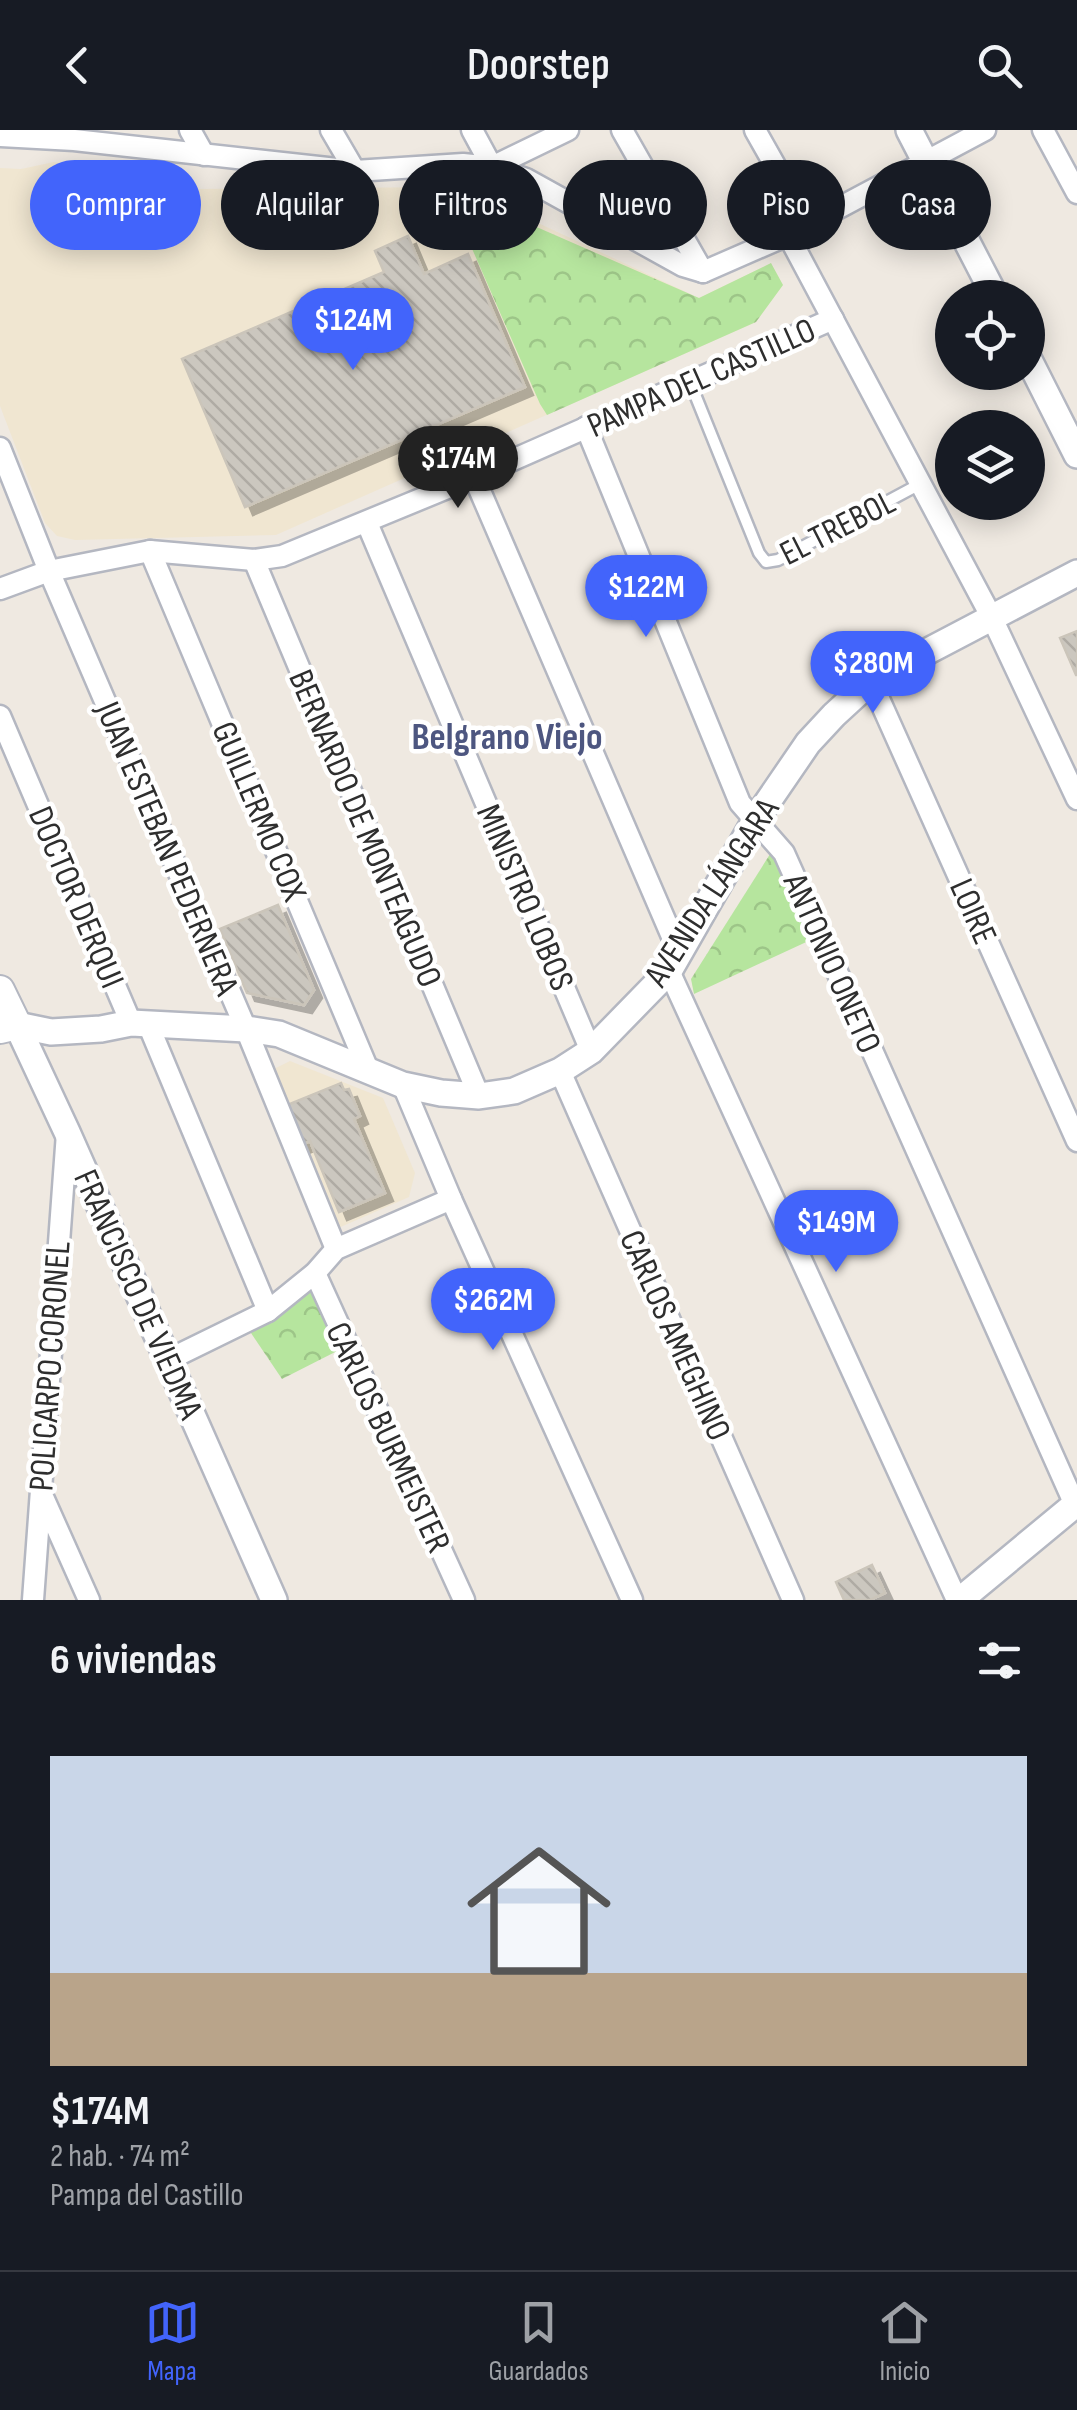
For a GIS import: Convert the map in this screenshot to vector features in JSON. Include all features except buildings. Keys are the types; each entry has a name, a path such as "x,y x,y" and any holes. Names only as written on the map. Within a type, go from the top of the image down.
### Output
{"main road":[{"name":"FRANCISCO DE VIEDMA","path":"0,990 8,1027"}],"street":[{"path":"190,130 204,155"},
{"path":"331,130 348,160"},
{"path":"472,130 488,160"},
{"path":"508,160 568,130"},
{"path":"622,130 703,272"},
{"path":"756,130 773,160"},
{"path":"909,130 925,160"},
{"path":"930,160 985,130"},
{"path":"1043,130 1077,193"},
{"path":"0,136 71,135 248,160"},
{"path":"543,188 683,266 703,272 754,250"},
{"path":"796,250 992,618 1077,799"},
{"path":"971,250 987,280"},
{"name":"PAMPA DEL CASTILLO","path":"0,589 49,571 150,550 254,560 282,556 474,477 833,319"},
{"path":"1044,390 1077,455"},
{"name":"ANTONIO ONETO","path":"586,427 740,803 784,852 1076,1504"},
{"name":"JUAN ESTEBAN PEDERNERA","path":"0,448 336,1248"},
{"path":"474,477 674,963 958,1600 1076,1504"},
{"name":"MINISTRO LOBOS","path":"367,523 592,1051"},
{"name":"GUILLERMO COX","path":"150,550 369,1072"},
{"name":"BERNARDO DE MONTEAGUDO","path":"254,560 479,1096"},
{"name":"AVENIDA LÁNGARA","path":"8,1027 51,1032 140,1023 246,1029 279,1034 403,1085 479,1096 514,1090 560,1071 592,1051 674,963 756,819 808,743 834,714 870,681 1077,574"},
{"name":"LOIRE","path":"870,681 1077,1140"},
{"name":"DOCTOR DERQUI","path":"0,716 268,1310"},
{"name":"FRANCISCO DE VIEDMA","path":"8,1027 66,1132 274,1600"},
{"name":"CARLOS AMEGHINO","path":"560,1071 792,1600"},
{"path":"403,1085 632,1600"},
{"name":"POLICARPO CORONEL","path":"32,1600 66,1132"},
{"path":"168,1360 268,1310 314,1274 336,1248 451,1199"},
{"name":"CARLOS BURMEISTER","path":"314,1274 464,1600"},
{"path":"40,1491 89,1600"}],"lane":[{"name":"EL TREBOL","path":"690,382 766,562 778,560 920,484"}],"shaded area":[{"path":"30,167 30,250 201,250 201,189 221,189 221,250 379,250 379,188 399,187 399,250 543,250 543,225 563,235 563,250 596,250 699,298 771,263 783,285 756,322 276,535 75,540 57,536 45,523 0,406 0,168"},
{"path":"290,1061 383,1098 415,1173 409,1197 336,1229 270,1071"}],"green space":[{"path":"543,230 563,239 563,250 589,250 699,298 771,263 783,285 756,322 547,415 473,250 543,250"},
{"path":"772,851 815,938 694,994 691,979"},
{"path":"316,1287 345,1347 282,1379 249,1330"}],"district":[{"name":"Belgrano Viejo","path":"507,736"}]}
